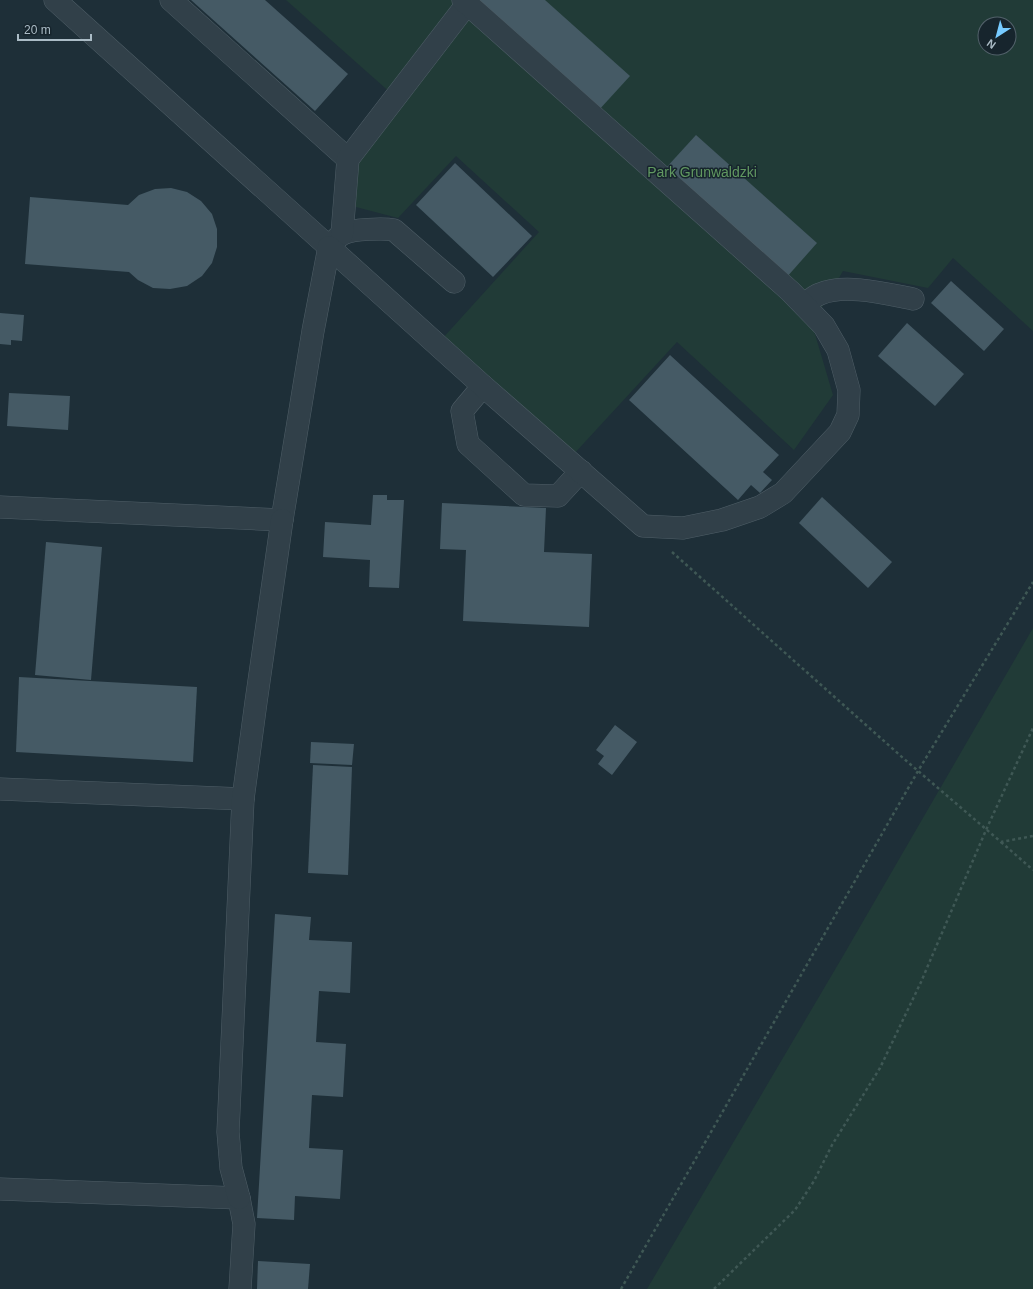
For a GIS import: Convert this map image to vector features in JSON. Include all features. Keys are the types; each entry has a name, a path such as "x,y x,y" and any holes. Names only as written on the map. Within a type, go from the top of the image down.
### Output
{"lane":[{"path":"55,0 336,241 483,386 643,526 683,528 722,520 760,507 783,493 840,432 848,415 849,390 838,350 824,326 804,305 465,2 348,159 336,241 313,331 282,520 243,798 228,1132 231,1168 244,1224 240,1289"},
{"path":"171,0 348,159"},
{"path":"336,241 352,231 380,229 394,230 454,282"},
{"path":"804,305 819,294 833,290 873,291 913,300"},
{"path":"483,386 462,411 468,444 524,495 558,496 581,471"},
{"path":"0,507 282,520"},
{"path":"0,789 243,798"},
{"path":"0,1189 238,1198"}],"path":[{"path":"643,526 918,771 1033,870"},
{"path":"621,1289 918,771 1033,582"},
{"path":"714,1289 795,1210 814,1181 832,1145 880,1068 921,982 986,830 1033,728"},
{"path":"1001,842 1033,836"}],"green space":[{"name":"Park Grunwaldzki","path":"286,0 1033,0 1033,331 953,258 928,288 843,271 812,324 833,395 794,450 677,342 573,455 442,339 539,232 456,156 398,218 356,207 355,166 402,103"},
{"path":"1033,628 1033,1289 647,1289 843,956"}],"building":[{"path":"191,0 265,0 348,74 315,111"},
{"path":"475,0 545,0 630,76 598,111"},
{"path":"696,135 817,243 786,278 665,169"},
{"path":"455,163 532,236 493,277 416,205"},
{"path":"171,188 187,192 201,201 212,214 217,229 217,247 212,263 202,276 187,286 170,289 153,288 138,280 129,272 25,264 30,197 128,205 139,195 155,189"},
{"path":"951,281 1004,329 984,351 931,303"},
{"path":"0,313 24,315 22,341 11,340 11,345 0,344"},
{"path":"907,323 964,374 935,406 878,356"},
{"path":"670,355 779,455 763,472 772,480 760,493 751,485 738,500 629,400"},
{"path":"9,393 70,396 68,430 7,426"},
{"path":"373,495 387,495 387,500 404,500 399,588 369,587 370,560 323,557 325,522 371,525"},
{"path":"822,497 892,562 868,588 799,523"},
{"path":"442,503 546,508 544,552 592,554 589,627 463,621 466,550 440,549"},
{"path":"46,542 102,547 91,680 35,675"},
{"path":"19,677 197,687 193,762 16,752"},
{"path":"615,725 637,742 612,775 598,764 604,756 596,750"},
{"path":"311,742 354,744 352,765 310,763"},
{"path":"313,765 352,767 348,875 308,873"},
{"path":"275,914 311,917 309,940 352,942 350,993 319,991 316,1042 346,1044 343,1097 312,1095 309,1148 343,1150 340,1199 295,1196 294,1220 257,1218"},
{"path":"258,1261 310,1264 308,1289 257,1289"}]}
